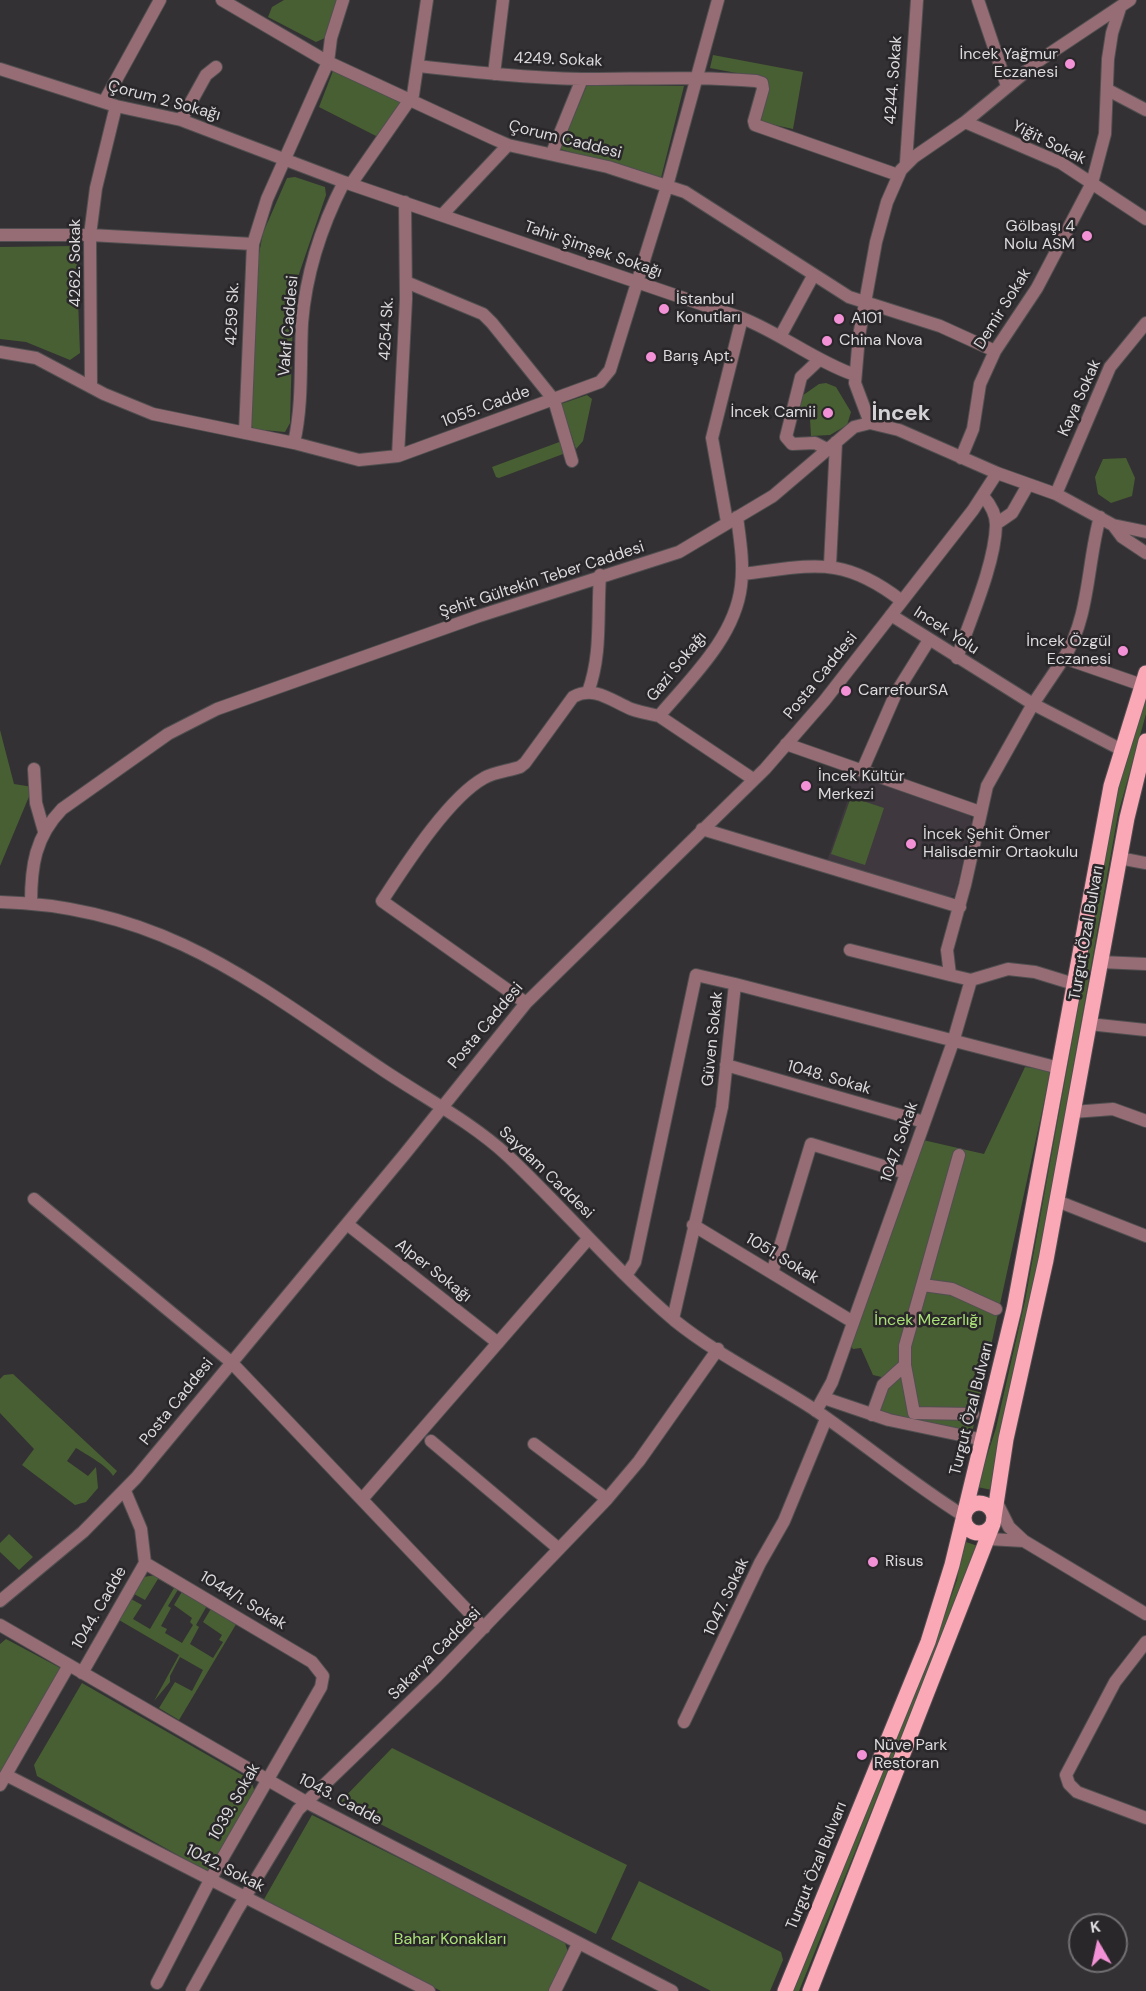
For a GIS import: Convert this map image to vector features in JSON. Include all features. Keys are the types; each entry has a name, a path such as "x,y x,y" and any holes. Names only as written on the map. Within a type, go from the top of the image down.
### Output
{"main road":[{"name":"Turgut Özal Bulvarı","path":"785,1991 928,1642 944,1596 984,1440 1014,1309 1111,786 1144,679"},
{"name":"Turgut Özal Bulvarı","path":"810,1991 989,1539 998,1505 1005,1439 1057,1202 1119,858 1146,741"},
{"path":"983,1504 991,1509 993,1524 987,1532 977,1533 966,1525 964,1516 973,1505 983,1504"}],"street":[{"name":"4262. Sokak","path":"91,387 90,235 110,104 160,0"},
{"name":"Çorum Caddesi","path":"222,0 328,62 508,145 552,153 668,186 697,198 813,276 863,304 940,326 995,351"},
{"name":"4259 Sk.","path":"244,433 248,398 253,244 267,199 328,62 331,38 343,0"},
{"name":"Vakıf Caddesi","path":"294,443 299,416 302,322 309,276 325,220 347,183 411,99 427,0"},
{"path":"494,74 503,0"},
{"name":"1055. Cadde","path":"0,352 36,358 91,387 153,414 294,443 359,460 398,456 600,382 610,370 668,186 718,0"},
{"name":"4244. Sokak","path":"906,163 917,0"},
{"path":"978,0 1007,86"},
{"path":"1125,4 1052,52 965,122 906,163 898,175 882,219 863,304 855,375 857,391 870,423 899,430 997,473 1056,494 1113,525 1146,532"},
{"name":"Demir Sokak","path":"961,458 973,429 980,384 995,351 1037,288 1092,183 1105,134 1112,33 1125,4"},
{"name":"4249. Sokak","path":"418,66 494,74 582,79 697,76 762,83 755,125 898,175"},
{"path":"181,120 206,75 216,67"},
{"name":"Çorum 2 Sokağı","path":"0,69 110,104 181,120 347,183"},
{"path":"552,153 582,79"},
{"path":"1108,90 1146,110"},
{"name":"Yiğit Sokak","path":"965,122 1061,163 1146,219"},
{"path":"442,215 508,145"},
{"name":"Tahir Şimşek Sokağı","path":"347,183 742,318 781,335 819,360 855,375"},
{"name":"4254 Sk.","path":"398,456 406,282 405,202"},
{"path":"0,236 90,235 253,244"},
{"path":"781,335 813,276"},
{"path":"406,282 483,314 554,400 572,461"},
{"name":"Gazi Sokağı","path":"588,692 600,694 629,708 659,717 701,667 725,631 738,601 742,574 732,520 712,438 742,318"},
{"name":"Kaya Sokak","path":"1056,494 1110,367 1146,323"},
{"path":"819,360 801,377 786,437 792,444 815,443 831,446 830,565"},
{"name":"Şehit Gültekin Teber Caddesi","path":"31,903 33,859 44,831 62,809 168,734 209,713 600,575 645,565 679,552 773,496 804,472 854,427 870,423"},
{"name":"Posta Caddesi","path":"0,1601 83,1532 125,1491 347,1224 526,1003 786,744 902,601 983,496 997,473"},
{"path":"996,524 1012,513 1028,484"},
{"path":"957,658 990,561 996,524 991,506 983,496"},
{"path":"950,975 947,950 960,907 987,786 1033,704 1073,643 1081,618 1093,543 1100,517"},
{"path":"1113,525 1122,537 1146,553"},
{"path":"742,574 830,565 871,580 902,601"},
{"path":"526,1003 382,901 422,841 466,793 489,776 520,767 532,754 566,704 578,694 588,692 596,671 600,575"},
{"name":"Incek Yolu","path":"891,615 1033,704 1122,750"},
{"path":"862,771 896,693 929,640"},
{"path":"1064,658 1144,679"},
{"path":"659,717 753,779"},
{"path":"786,744 980,812"},
{"path":"34,769 36,803 44,831"},
{"path":"702,829 960,907"},
{"path":"1119,858 1146,862"},
{"name":"Saydam Caddesi","path":"0,902 31,903 122,920 193,947 238,972 494,1143 673,1319 821,1415 911,1481 964,1516"},
{"path":"850,950 971,980 1008,969 1035,972 1074,984"},
{"path":"1100,962 1146,964"},
{"path":"627,1275 635,1262 696,975 735,984"},
{"name":"1047. Sokak","path":"684,1722 760,1563 784,1521 821,1415 824,1398 953,1042 971,980"},
{"name":"Güven Sokak","path":"673,1319 677,1310 693,1225 722,1107 735,984 1059,1068"},
{"path":"1089,1024 1146,1030"},
{"name":"1048. Sokak","path":"726,1065 924,1122"},
{"path":"1073,1112 1113,1109 1146,1121"},
{"path":"772,1273 811,1144 906,1173"},
{"path":"959,1155 905,1346 905,1365 914,1413 973,1414"},
{"path":"34,1199 231,1362 363,1498 484,1628"},
{"path":"1057,1202 1146,1236"},
{"name":"Alper Sokağı","path":"347,1224 498,1343"},
{"name":"1051. Sokak","path":"693,1225 853,1322"},
{"path":"363,1498 589,1238"},
{"path":"923,1285 952,1289 996,1309"},
{"name":"Sakarya Caddesi","path":"192,1991 286,1827 306,1802 484,1628 607,1499 639,1461 718,1349"},
{"path":"872,1415 883,1385 905,1365"},
{"path":"824,1398 872,1415 984,1440"},
{"path":"431,1441 559,1549"},
{"path":"534,1444 607,1499"},
{"name":"1044. Cadde","path":"82,1673 145,1563 141,1529 125,1491"},
{"path":"998,1505 1009,1527 1024,1541 1146,1614"},
{"path":"989,1539 1024,1541"},
{"name":"1044/1. Sokak","path":"145,1563 312,1662 321,1671"},
{"name":"1043. Cadde","path":"2,1630 69,1665 306,1802 672,1991"},
{"path":"1146,1642 1115,1682 1066,1775 1069,1784 1077,1792 1146,1818"},
{"name":"1044. Cadde","path":"3,1780 69,1665"},
{"name":"1039. Sokak","path":"157,1983 210,1880 321,1687 321,1671"},
{"name":"1042. Sokak","path":"3,1780 210,1880 429,1991"},
{"path":"555,1991 578,1944"}],"shaded area":[{"path":"850,772 970,815 972,824 955,895 948,898 827,861 851,790 845,787"}],"green space":[{"path":"284,0 337,0 325,38 316,42 268,17 272,7"},
{"path":"713,55 803,72 793,129 761,122 768,79 710,68"},
{"path":"333,71 401,102 378,137 319,107"},
{"path":"587,85 684,86 661,178 560,149"},
{"path":"295,177 325,187 326,195 299,274 293,311 290,423 285,432 253,429 250,420 259,254 263,233 287,178"},
{"path":"76,246 80,353 70,360 26,342 0,339 0,247"},
{"path":"826,383 836,387 851,412 847,425 830,435 811,436 810,419 801,419 799,398 819,384"},
{"path":"587,395 592,399 583,441 576,449 561,404"},
{"path":"562,441 565,451 563,454 499,478 496,477 492,467"},
{"path":"1126,458 1135,478 1132,496 1111,503 1098,494 1095,477 1103,459"},
{"path":"1146,693 1146,714 1118,814 1037,1272 997,1448 992,1490 977,1487 996,1428 1025,1301 1117,792"},
{"path":"0,730 14,784 33,787 0,866"},
{"path":"851,797 884,808 865,865 831,854"},
{"name":"İncek Mezarlığı","path":"1025,1067 1051,1070 972,1433 878,1412 890,1379 873,1375 861,1348 853,1349 849,1343 923,1140 984,1154"},
{"path":"13,1374 117,1471 113,1476 102,1465 76,1448 67,1461 88,1476 96,1467 98,1488 86,1502 75,1505 22,1465 34,1449 0,1413 0,1379 4,1375"},
{"path":"9,1534 33,1557 19,1570 0,1552 0,1543"},
{"path":"963,1541 978,1546 799,1991 792,1991 938,1634 957,1580"},
{"path":"155,1575 179,1588 168,1606 171,1608 161,1626 167,1629 165,1633 182,1643 193,1625 190,1622 192,1618 174,1605 183,1590 208,1604 196,1625 199,1627 190,1644 213,1658 223,1642 219,1640 222,1635 203,1622 212,1607 238,1621 179,1720 159,1708 175,1682 192,1691 203,1670 180,1657 170,1676 170,1682 154,1701 179,1655 119,1620 131,1599 142,1605 133,1619 150,1629 174,1588 158,1579 145,1600 134,1594 144,1577"},
{"path":"6,1639 64,1670 0,1777 0,1644"},
{"path":"82,1683 251,1780 255,1793 208,1872 37,1776 34,1765"},
{"path":"392,1748 627,1865 596,1934 339,1803"},
{"name":"Bahar Konakları","path":"312,1815 564,1940 568,1952 549,1991 441,1991 263,1901"},
{"path":"639,1881 781,1952 783,1960 770,1991 711,1991 611,1939"}],"place":[{"name":"İncek Yağmur Eczanesi","path":"1070,64"},
{"name":"Gölbaşı 4 Nolu ASM","path":"1087,236"},
{"name":"İstanbul Konutları","path":"664,309"},
{"name":"A101","path":"839,319"},
{"name":"China Nova","path":"827,341"},
{"name":"Barış Apt.","path":"651,357"},
{"name":"İncek Camii","path":"828,413"},
{"name":"İncek Özgül Eczanesi","path":"1123,651"},
{"name":"CarrefourSA","path":"846,691"},
{"name":"İncek Kültür Merkezi","path":"806,786"},
{"name":"İncek Şehit Ömer Halisdemir Ortaokulu","path":"911,844"},
{"name":"Risus","path":"873,1562"},
{"name":"Nüve Park Restoran","path":"862,1755"}],"district":[{"name":"İncek","path":"901,414"}]}
